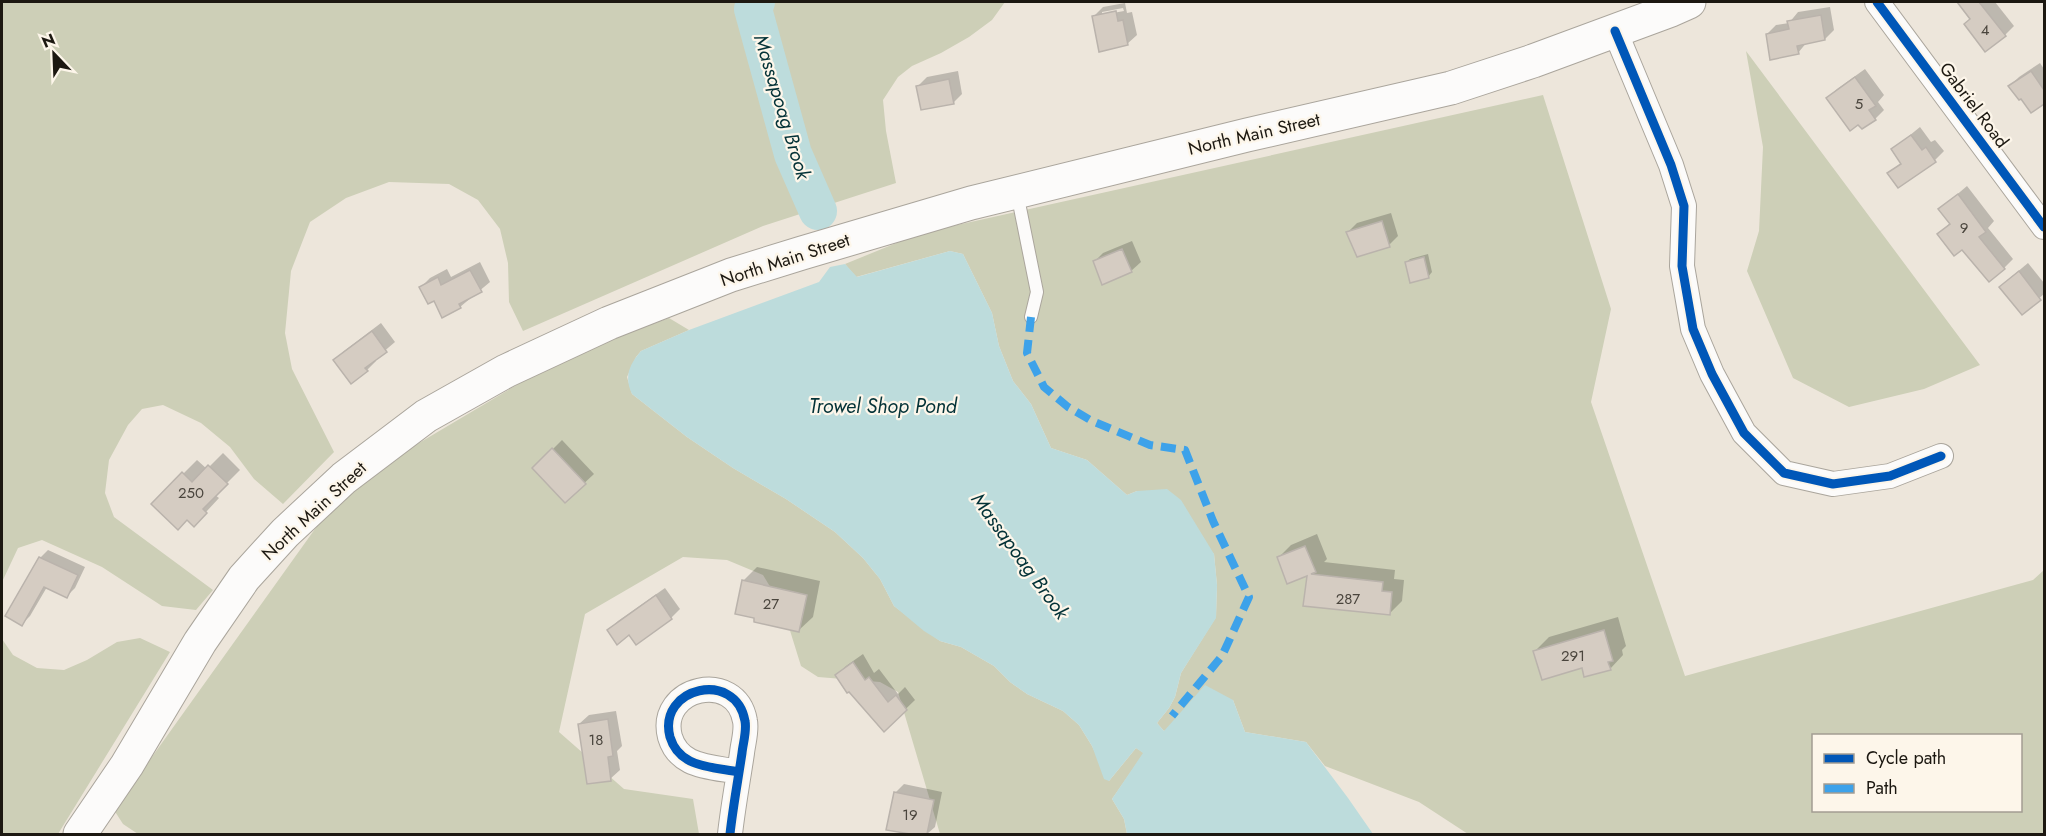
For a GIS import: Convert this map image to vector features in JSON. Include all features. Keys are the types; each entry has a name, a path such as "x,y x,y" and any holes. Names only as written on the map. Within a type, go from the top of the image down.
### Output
{"main road":[{"name":"North Main Street","path":"80,834 127,765 200,642 244,578 285,533 344,478 426,416 506,371 588,333 730,275 970,203 1254,133 1451,88 1615,31 1689,2"}],"street":[{"name":"Gabriel Road","path":"1876,2 2044,227"},
{"path":"1615,31 1671,165 1684,206 1682,266 1693,329 1712,374 1744,433 1784,473 1833,484 1890,476 1941,456"},
{"path":"730,834 739,772"}],"lane":[{"path":"1017,192 1037,292 1032,317"}],"green space":[{"path":"2,2 1005,2 992,20 969,37 912,66 898,77 883,100 886,131 896,183 763,226 523,331 509,302 508,263 500,229 478,200 449,184 389,182 346,198 310,222 291,271 285,333 292,369 334,452 283,504 254,479 230,447 201,423 163,405 142,409 128,425 109,460 105,493 114,517 213,590 196,610 162,606 102,567 42,540 18,548 2,582"},
{"path":"1746,51 1980,365 1924,389 1849,407 1793,378 1747,271 1759,231 1763,147"},
{"path":"1543,95 1611,309 1591,402 1685,676 2033,580 2044,570 2044,834 1468,834 1419,802 1325,766 1306,742 1245,732 1233,700 1164,731 1157,723 1175,697 1181,673 1216,617 1217,585 1214,554 1137,491 1127,495 1087,460 1051,448 1031,404 1013,381 999,346 992,313 963,254 950,251 856,277 845,264 921,233"},
{"path":"669,318 689,330 641,351 627,377 632,394 687,437 835,532 863,558 880,579 894,606 940,641 961,647 994,666 1010,682 1027,694 1063,711 1079,725 1109,781 1136,748 1144,753 1112,799 1124,819 1127,834 940,834 898,692 880,682 818,677 801,666 783,608 763,575 727,560 683,557 585,614 559,732 624,789 693,799 699,834 138,834 123,824 114,810 345,487 567,355"},
{"path":"140,638 170,652 58,834 2,834 2,639 13,655 37,668 64,670 87,660 117,642"}],"water":[{"name":"Trowel Shop Pond","path":"950,251 963,254 992,313 999,346 1013,381 1031,404 1051,448 1087,460 1127,495 1137,491 1167,489 1181,500 1214,554 1217,585 1216,618 1181,673 1175,697 1157,723 1164,731 1205,685 1233,700 1245,732 1306,742 1373,834 1127,834 1124,819 1112,799 1143,753 1136,748 1109,781 1104,779 1092,746 1079,725 1063,711 1027,694 1010,682 994,666 961,647 940,641 924,631 894,606 880,579 863,558 835,532 687,437 632,394 628,382 629,371 641,351 689,330 819,282 830,267 845,264 857,277"}],"building":[{"path":"1957,2 1979,2 2006,36 1985,52 1964,24 1970,19"},
{"path":"1116,11 1118,21 1123,20 1128,45 1099,52 1092,16"},
{"path":"1821,15 1825,40 1797,46 1799,54 1770,60 1766,34 1789,29 1787,21"},
{"path":"2031,71 2044,90 2044,104 2031,113 2008,86"},
{"path":"1855,77 1876,106 1869,110 1876,120 1862,129 1858,125 1850,131 1826,98"},
{"path":"949,79 954,104 921,110 916,86"},
{"path":"1911,135 1922,150 1926,147 1936,162 1898,188 1887,173 1901,164 1891,149"},
{"path":"1958,194 1986,232 1979,237 2005,269 1989,282 1962,250 1954,256 1937,234 1950,224 1938,209"},
{"path":"1382,221 1390,247 1357,257 1346,232"},
{"path":"1122,249 1132,272 1102,285 1093,261"},
{"path":"1424,257 1429,278 1410,283 1405,262"},
{"path":"470,270 482,292 459,304 461,308 442,318 434,301 428,304 419,287 438,277 441,285"},
{"path":"2019,271 2041,300 2022,315 1999,287"},
{"path":"372,331 387,352 365,368 368,371 351,384 333,360"},
{"path":"552,448 586,484 565,503 532,468"},
{"path":"208,465 228,484 203,509 207,513 194,527 187,520 178,530 151,504 182,472 192,482"},
{"path":"1305,546 1316,572 1311,574 1383,582 1382,591 1392,592 1390,615 1303,606 1307,576 1287,584 1277,557"},
{"path":"39,557 78,575 67,598 44,587 22,626 5,616"},
{"path":"742,580 807,595 799,632 754,622 754,618 735,614"},
{"path":"656,595 672,619 636,645 629,635 617,645 607,630"},
{"path":"1604,630 1613,661 1608,662 1611,670 1584,677 1582,668 1542,680 1533,651"},
{"path":"853,662 865,680 869,677 888,702 896,695 907,710 884,732 849,692 847,693 835,675"},
{"path":"608,719 613,756 608,757 611,781 587,784 578,724"},
{"path":"894,792 934,800 927,834 886,830"}],"waterway":[{"name":"Massapoag Brook","path":"756,2 753,9 793,154 818,211"}],"marked path":[{"path":"1031,317 1027,353 1044,387 1068,407 1092,421 1150,445 1185,450 1213,521 1249,597 1222,656 1172,716"}],"cycle path":[{"path":"1877,2 2044,227"},
{"path":"1615,31 1671,165 1684,206 1682,266 1693,329 1712,374 1744,433 1784,473 1833,484 1890,476 1941,456"},
{"path":"730,834 745,733 745,721 739,705 728,695 714,690 699,691 686,696 675,706 669,720 670,737 675,748 690,761 708,767 739,772"}]}
